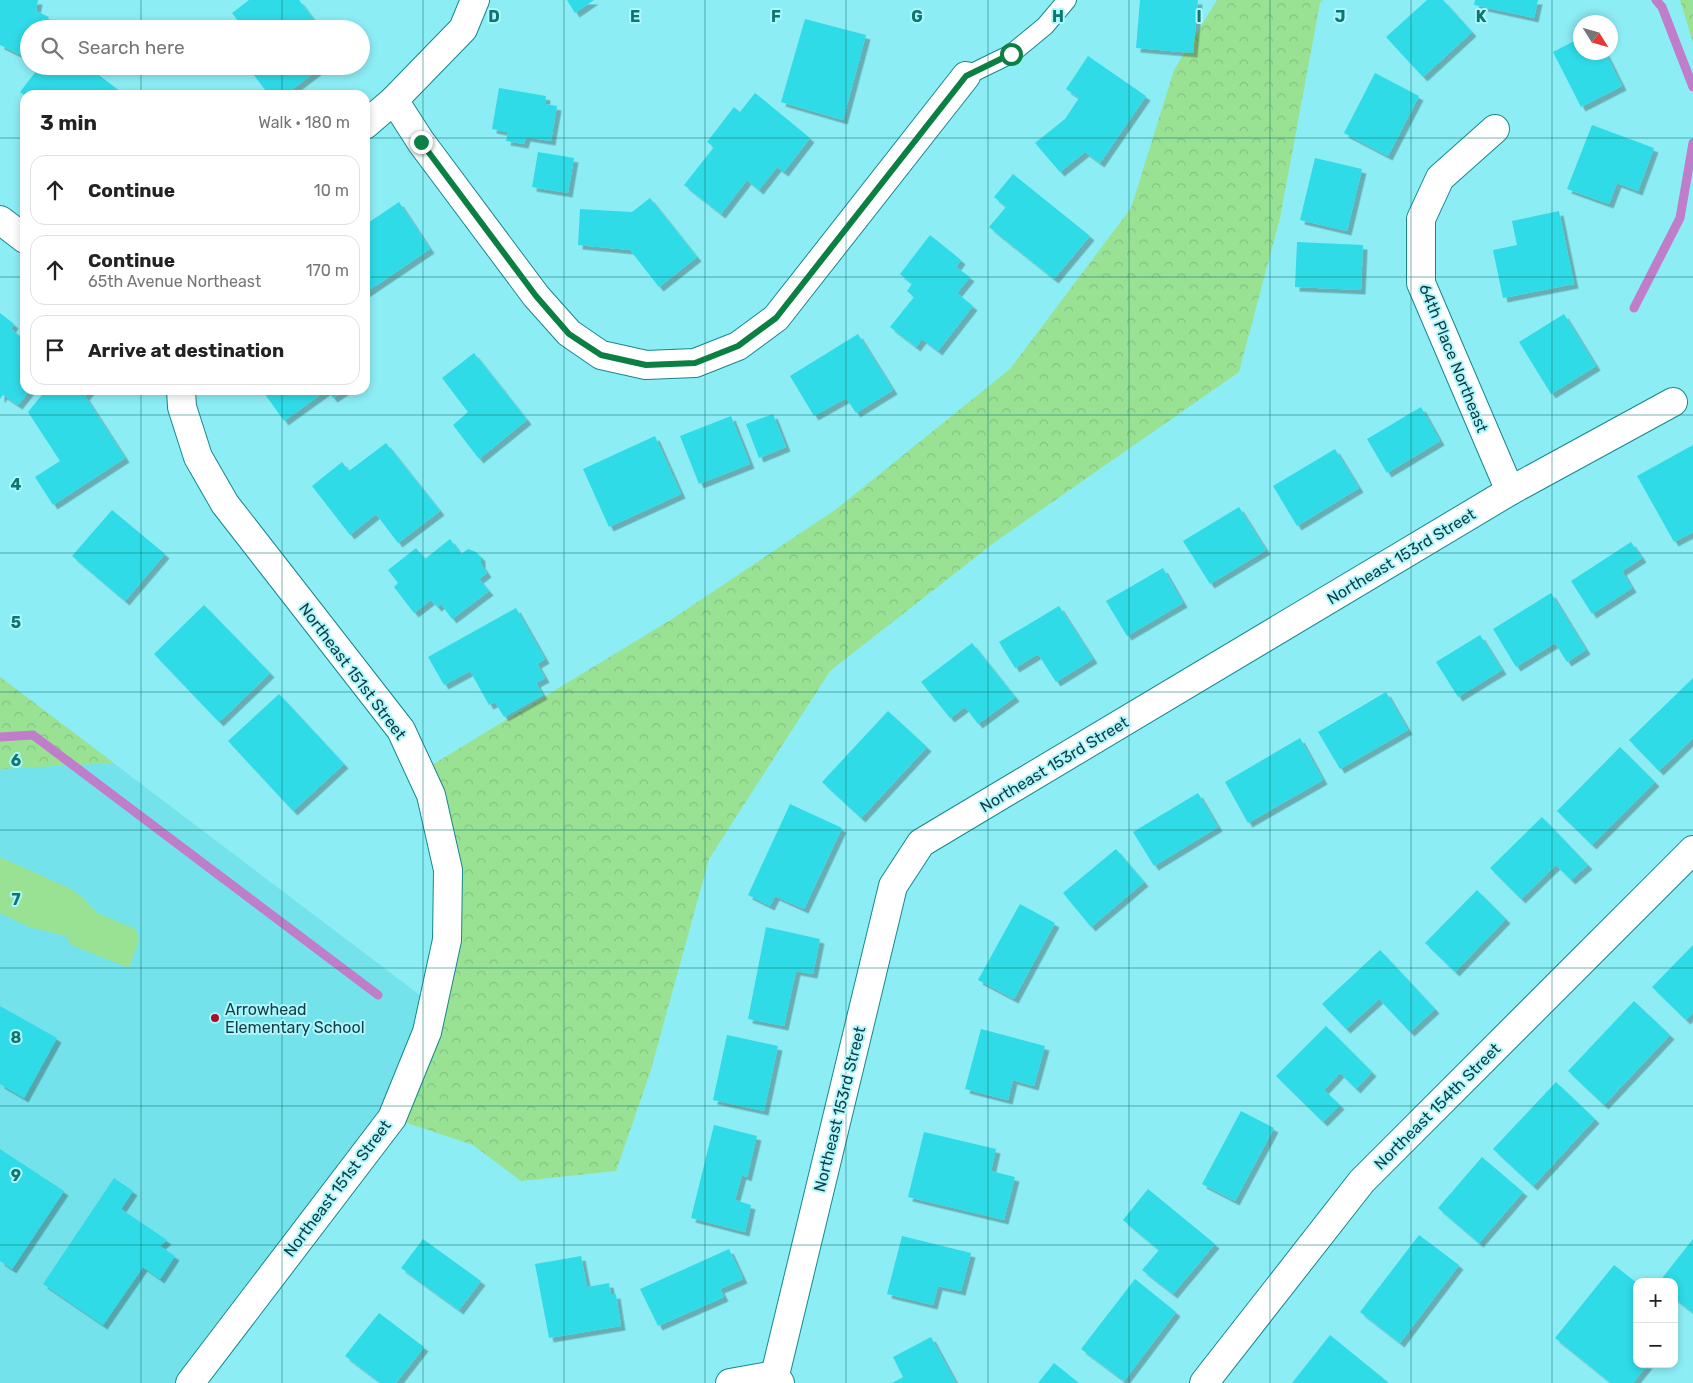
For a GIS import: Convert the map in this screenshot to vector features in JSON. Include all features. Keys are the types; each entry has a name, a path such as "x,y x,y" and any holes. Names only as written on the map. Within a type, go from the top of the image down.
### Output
{"street":[{"path":"370,121 394,100 463,29 475,0"},
{"path":"394,100 421,142 536,296 569,334 601,355 646,365 695,363 738,346 776,318 966,76"},
{"name":"64th Place Northeast","path":"1495,130 1440,178 1422,219 1421,283 1510,491"},
{"path":"0,220 20,235"},
{"name":"Northeast 151st Street","path":"181,395 182,406 198,457 225,504 401,730 431,795 448,870 447,940 427,1032 392,1118 190,1383"},
{"name":"Northeast 153rd Street","path":"777,1379 893,886 921,843 1510,491 1673,402"},
{"name":"Northeast 154th Street","path":"1204,1383 1362,1180 1693,850"},
{"path":"730,1383 777,1379"}],"lane":[{"path":"966,76 1011,54 1045,26 1067,0"}],"shaded area":[{"name":"Arrowhead Elementary School","path":"0,677 433,1005 390,1117 192,1383 0,1383"}],"green space":[{"path":"1217,0 1323,0 1320,3 1280,218 1239,372 995,542 830,671 709,859 650,1073 616,1171 521,1181 473,1145 392,1118 447,940 417,774 672,619 835,510 1010,369 1131,208 1174,70"},
{"path":"1680,0 1693,0 1693,43"},
{"path":"0,677 114,763 0,769"},
{"path":"0,857 73,890 97,913 136,929 139,940 129,968 71,945 66,936 29,927 0,913"}],"building":[{"path":"0,0 38,0 36,11 49,17 47,20 20,20 20,55 0,45"},
{"path":"249,0 299,0 314,20 237,20 232,13"},
{"path":"567,0 594,0 575,13"},
{"path":"1140,0 1198,0 1193,53 1136,48"},
{"path":"1427,0 1443,0 1472,32 1423,77 1386,37"},
{"path":"1475,0 1538,0 1534,18 1474,5"},
{"path":"805,19 866,35 843,120 781,102"},
{"path":"1573,42 1573,60 1609,60 1622,86 1581,107 1553,52"},
{"path":"1088,56 1146,96 1100,163 1085,152 1060,172 1035,143 1065,119 1079,98 1066,89"},
{"path":"1375,73 1419,96 1388,156 1344,133"},
{"path":"33,75 99,75 118,90 22,90"},
{"path":"254,75 311,75 292,90 265,90"},
{"path":"499,88 546,96 545,104 557,106 551,141 526,137 524,144 506,141 508,132 492,129"},
{"path":"755,93 810,138 784,172 777,167 759,190 747,180 721,214 684,185 714,147 707,142 734,107 740,112"},
{"path":"1592,125 1654,148 1638,191 1617,183 1609,204 1567,189"},
{"path":"538,152 574,158 568,193 532,187"},
{"path":"1315,158 1362,169 1347,231 1300,220"},
{"path":"1013,174 1090,236 1054,279 989,227 1006,207 994,197"},
{"path":"650,198 697,257 659,287 630,250 578,245 580,209 632,212"},
{"path":"399,202 430,249 370,290 370,222"},
{"path":"1559,211 1574,284 1503,298 1493,250 1517,245 1512,221"},
{"path":"930,235 961,260 956,267 970,277 957,293 973,306 938,351 922,339 916,347 890,327 914,297 907,291 912,284 900,274"},
{"path":"1297,242 1363,245 1361,290 1295,287"},
{"path":"0,313 14,324 11,329 20,336 20,395 26,395 18,405 3,395 0,399"},
{"path":"1564,314 1596,366 1551,394 1519,342"},
{"path":"858,334 893,390 856,413 846,398 814,416 790,376"},
{"path":"474,353 527,420 479,459 453,425 468,412 442,378"},
{"path":"42,395 86,395 125,458 53,505 35,477 60,461 28,412"},
{"path":"266,395 320,395 284,421"},
{"path":"1421,407 1440,441 1387,473 1367,439"},
{"path":"773,414 786,447 759,458 746,424"},
{"path":"731,416 750,464 699,484 680,436"},
{"path":"655,436 681,494 609,527 583,469"},
{"path":"386,443 440,511 398,543 376,514 350,535 312,486 342,462 349,471"},
{"path":"1693,445 1693,532 1674,542 1637,476"},
{"path":"1335,449 1359,488 1297,526 1273,486"},
{"path":"1239,507 1266,550 1210,584 1183,541"},
{"path":"112,510 165,554 125,601 72,556"},
{"path":"450,539 461,554 468,549 476,552 481,557 481,564 487,573 479,579 489,591 452,619 441,604 437,607 431,600 414,613 394,587 398,583 388,570 416,548 425,559"},
{"path":"1631,542 1642,558 1622,571 1632,588 1592,614 1571,581"},
{"path":"1163,568 1183,603 1127,636 1106,601"},
{"path":"1551,593 1586,650 1567,662 1555,643 1516,667 1493,629"},
{"path":"204,605 270,673 219,722 154,654"},
{"path":"1059,606 1093,659 1056,682 1038,654 1015,668 999,642"},
{"path":"516,608 545,659 537,664 545,678 536,683 543,695 504,717 495,702 489,705 470,671 444,685 428,657"},
{"path":"1480,635 1502,670 1458,697 1436,662"},
{"path":"972,643 1015,697 978,724 965,707 950,718 921,682"},
{"path":"1693,678 1693,738 1659,771 1629,740"},
{"path":"1386,692 1408,730 1340,769 1318,732"},
{"path":"279,694 344,764 293,811 228,741"},
{"path":"888,711 927,747 861,818 822,782"},
{"path":"1300,738 1323,780 1248,823 1225,782"},
{"path":"1620,747 1655,782 1592,845 1557,811"},
{"path":"1198,793 1218,827 1154,866 1133,832"},
{"path":"790,804 842,828 804,909 775,896 770,906 748,895"},
{"path":"1542,817 1588,865 1571,880 1556,865 1521,899 1490,868"},
{"path":"1116,849 1144,882 1091,927 1063,893"},
{"path":"1477,890 1506,919 1455,972 1425,943"},
{"path":"1020,904 1055,923 1014,999 978,980"},
{"path":"766,927 820,939 813,974 796,971 784,1026 748,1019"},
{"path":"1693,945 1693,1013 1686,1020 1652,987"},
{"path":"1380,950 1435,1009 1410,1032 1379,999 1346,1029 1322,1004"},
{"path":"1634,1001 1670,1035 1604,1105 1568,1071"},
{"path":"0,1006 57,1038 24,1098 0,1084"},
{"path":"1326,1026 1372,1072 1356,1089 1340,1073 1324,1090 1340,1105 1323,1122 1276,1076"},
{"path":"981,1029 1045,1046 1034,1086 1013,1080 1008,1100 965,1089"},
{"path":"727,1035 778,1046 764,1111 713,1100"},
{"path":"1556,1082 1595,1119 1533,1186 1493,1149"},
{"path":"1241,1111 1274,1128 1235,1201 1202,1184"},
{"path":"714,1125 757,1136 747,1177 742,1175 735,1200 751,1205 745,1232 691,1218"},
{"path":"924,1132 996,1149 991,1171 1015,1177 1004,1220 908,1197"},
{"path":"0,1149 64,1191 12,1269 0,1261"},
{"path":"1482,1157 1523,1192 1479,1243 1438,1208"},
{"path":"114,1178 133,1191 121,1209 167,1240 160,1246 175,1256 160,1279 143,1267 103,1325 43,1284"},
{"path":"1148,1189 1215,1244 1173,1294 1142,1270 1159,1250 1123,1220"},
{"path":"1419,1235 1459,1265 1400,1343 1360,1312"},
{"path":"902,1236 971,1253 961,1291 938,1286 933,1305 887,1294"},
{"path":"423,1239 481,1281 459,1310 401,1268"},
{"path":"1693,1239 1693,1313 1678,1301 1678,1278 1662,1278"},
{"path":"729,1249 743,1279 720,1289 724,1297 658,1326 640,1289"},
{"path":"581,1256 587,1287 609,1283 611,1295 616,1294 621,1326 549,1338 535,1264"},
{"path":"1614,1265 1633,1280 1633,1368 1645,1368 1633,1383 1611,1383 1555,1338"},
{"path":"1135,1279 1176,1312 1124,1381 1081,1349"},
{"path":"379,1313 424,1347 396,1383 381,1383 345,1356"},
{"path":"1330,1335 1389,1383 1292,1383"},
{"path":"931,1337 956,1383 892,1383 903,1377 893,1357"},
{"path":"1054,1363 1079,1383 1038,1383"}],"waterway":[{"path":"1656,0 1662,7 1693,87"},
{"path":"1634,308 1680,218 1693,143"},
{"path":"0,737 33,735 378,995"}],"place":[{"name":"Arrowhead Elementary School","path":"215,1018"}],"route":[{"path":"421,142 536,296 569,334 601,355 646,365 695,363 738,346 776,318 966,76 1011,54"}]}
